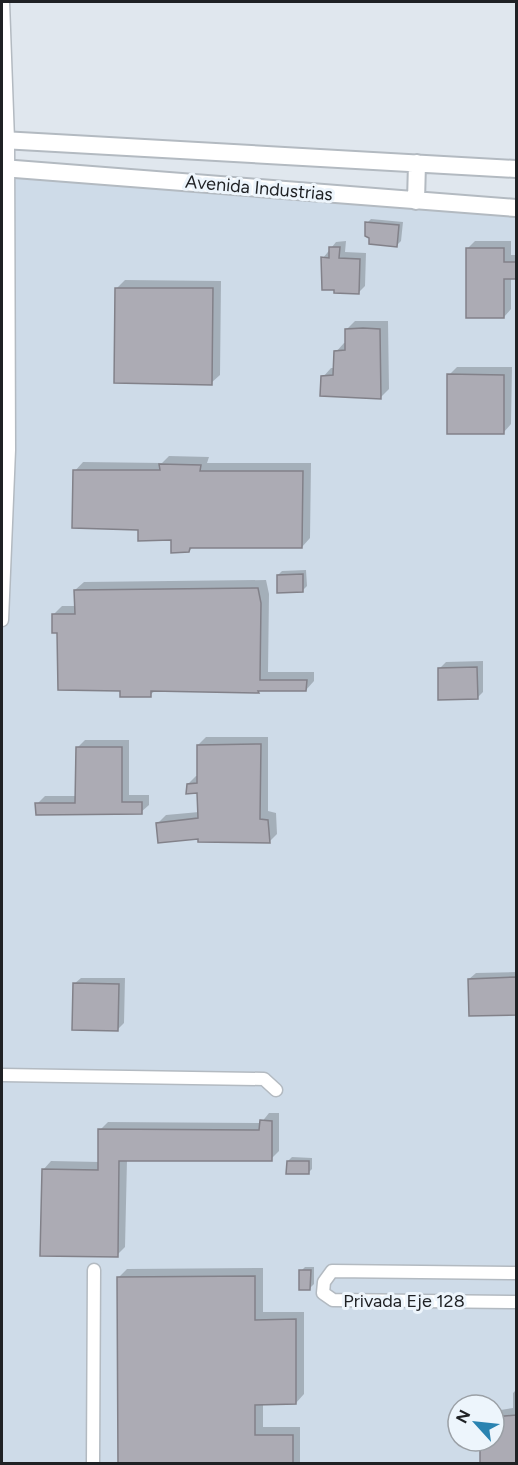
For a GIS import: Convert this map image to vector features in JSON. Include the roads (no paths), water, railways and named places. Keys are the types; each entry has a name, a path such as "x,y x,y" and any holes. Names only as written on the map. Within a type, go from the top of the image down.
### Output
{"main road":[{"name":"Avenida Industrias","path":"5,140 516,169"},
{"path":"416,201 417,164"},
{"name":"Avenida Industrias","path":"4,168 516,208"}],"street":[{"path":"2,620 5,450 3,2"},
{"path":"2,1075 264,1079 276,1090"},
{"path":"93,1464 94,1270"},
{"name":"Privada Eje 128","path":"516,1273 332,1271 324,1282 323,1293 333,1300 516,1302"}]}
